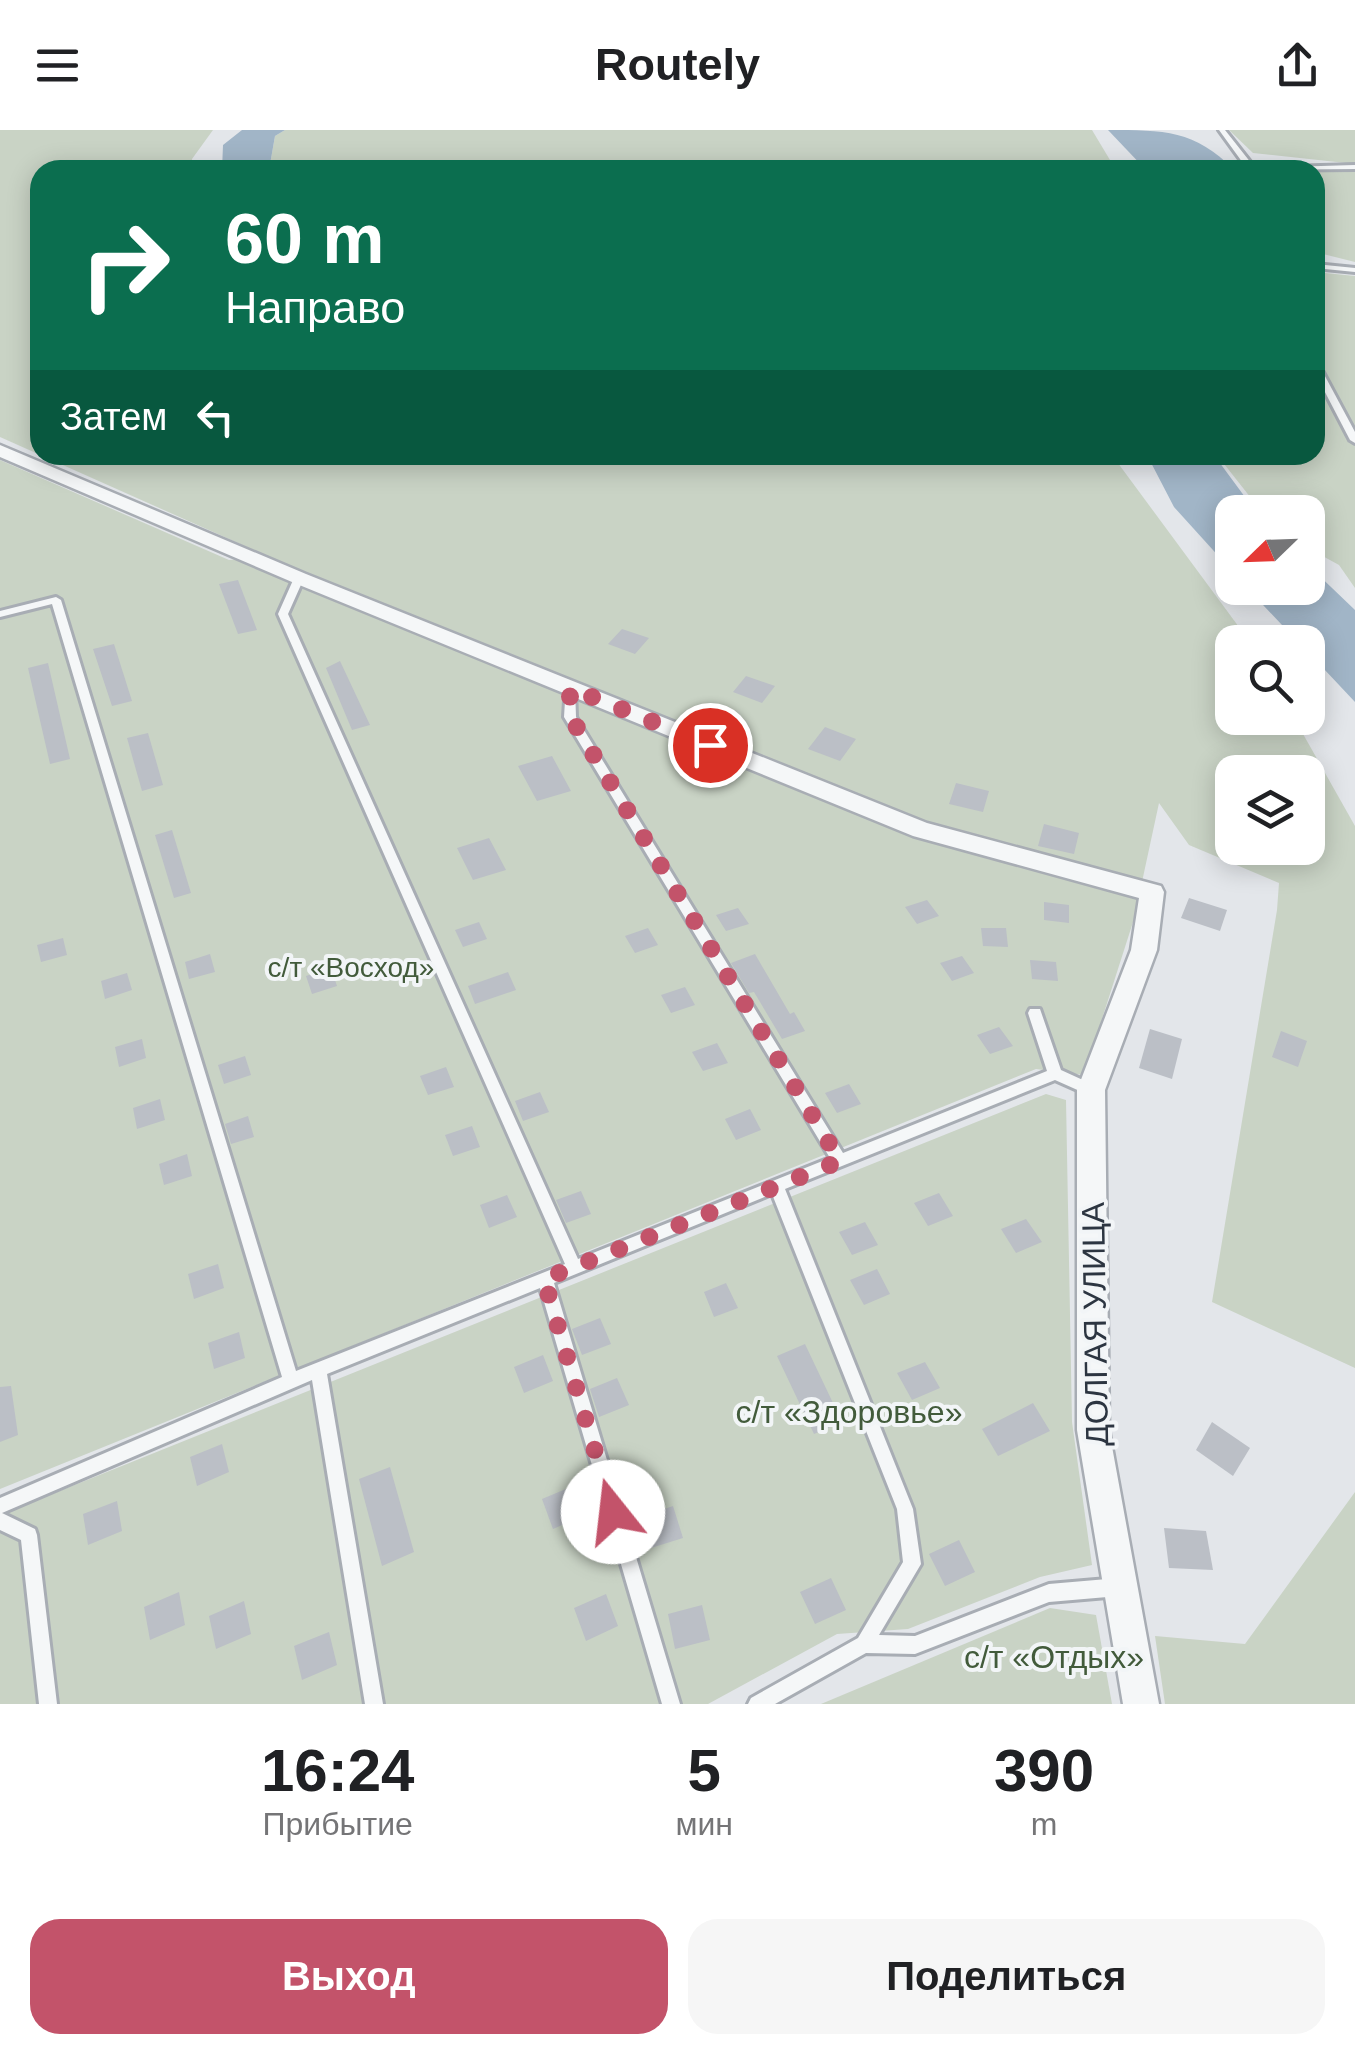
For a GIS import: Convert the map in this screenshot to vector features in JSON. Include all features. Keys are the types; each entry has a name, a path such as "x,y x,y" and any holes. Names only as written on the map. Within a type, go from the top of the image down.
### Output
{"street":[{"path":"0,450 30,463"},
{"path":"35,465 570,688"},
{"name":"ДОЛГАЯ УЛИЦА","path":"570,688 920,830 1152,892 1144,950 1092,1090 1093,1430 1141,1704"}],"lane":[{"path":"1222,130 1246,160"},
{"path":"1325,168 1355,167"},
{"path":"1325,267 1355,270"},
{"path":"1325,383 1355,440"},
{"path":"300,578 283,614 574,1267"},
{"path":"0,614 56,600 291,1381"},
{"path":"570,688 570,716 840,1161"},
{"path":"1035,1013 1055,1074"},
{"path":"0,1506 291,1381 1055,1074 1092,1090"},
{"path":"757,1704 864,1644 912,1564 905,1510 776,1186"},
{"path":"544,1279 671,1704"},
{"path":"318,1370 374,1704"},
{"path":"0,1521 29,1536 48,1704"},
{"path":"864,1644 915,1645 1049,1592 1121,1587"}],"green space":[{"path":"0,130 213,130 192,160 30,160 30,450 0,437"},
{"path":"285,130 1092,130 1110,160 271,160 275,136"},
{"path":"1229,130 1355,130 1355,164 1253,153"},
{"path":"1355,168 1355,262 1325,254 1325,170"},
{"path":"1325,273 1355,276 1355,588 1339,565 1325,557 1325,495 1249,495 1225,465 1325,465"},
{"name":"с/т «Восход»","path":"0,460 229,560 267,556 62,465 1119,465 1215,595 1215,605 1223,605 1237,625 1215,625 1215,735 1304,735 1315,755 1215,755 1215,856 1189,845 1159,803 1134,919 1084,1075 1036,1069 0,1489"},
{"name":"с/т «Восход»","path":"1325,773 1355,826 1355,1368 1212,1302 1279,883 1236,865 1325,865"},
{"name":"с/т «Здоровье»","path":"1046,1094 1066,1100 1072,1422 1092,1565 1040,1577 908,1629 837,1634 708,1704 0,1704 0,1515"},
{"path":"1355,1492 1355,1704 1165,1704 1155,1636 1245,1644"},
{"name":"с/т «Отдых»","path":"1050,1608 1096,1615 1112,1704 821,1704"}],"water":[{"path":"242,130 285,130 275,136 271,160 222,160 223,145"},
{"path":"1108,130 1177,135 1206,147 1223,160 1136,160"},
{"path":"1152,465 1221,465 1243,495 1215,495 1215,552 1174,507"},
{"path":"1325,581 1355,610 1355,702 1325,670 1325,625 1282,625 1263,605 1325,605"}],"building":[{"path":"238,580 257,630 238,634 219,584"},
{"path":"622,629 649,638 635,654 608,644"},
{"path":"114,644 132,701 112,706 93,649"},
{"path":"340,661 370,725 352,730 326,668"},
{"path":"48,663 70,759 50,764 28,668"},
{"path":"746,676 775,686 762,703 733,692"},
{"path":"825,727 856,739 840,761 808,749"},
{"path":"148,733 163,785 142,791 127,738"},
{"path":"552,756 571,791 537,801 518,766"},
{"path":"956,783 989,791 983,812 949,804"},
{"path":"1044,824 1079,833 1074,854 1038,846"},
{"path":"172,830 191,893 174,898 155,835"},
{"path":"489,838 506,870 473,880 457,848"},
{"path":"1189,898 1227,910 1220,931 1181,918"},
{"path":"927,900 939,916 917,924 905,907"},
{"path":"1044,902 1069,905 1069,923 1044,920"},
{"path":"738,908 749,924 726,931 716,915"},
{"path":"479,922 487,939 463,947 455,930"},
{"path":"648,928 658,945 635,953 625,936"},
{"path":"981,928 1006,928 1008,947 983,946"},
{"path":"63,938 67,955 41,962 37,945"},
{"path":"210,954 215,972 189,979 185,962"},
{"path":"755,954 790,1014 794,1012 805,1031 782,1039 754,992 749,993 731,963"},
{"path":"962,956 974,973 952,981 940,963"},
{"path":"1030,960 1056,962 1058,981 1032,979"},
{"path":"331,968 337,986 312,994 306,976"},
{"path":"508,972 516,990 475,1004 468,986"},
{"path":"127,973 132,990 105,999 101,981"},
{"path":"685,987 695,1005 671,1013 661,995"},
{"path":"999,1027 1013,1046 990,1054 977,1035"},
{"path":"1150,1029 1182,1039 1172,1079 1139,1068"},
{"path":"1281,1031 1307,1041 1298,1067 1272,1057"},
{"path":"142,1039 146,1058 119,1067 115,1047"},
{"path":"717,1043 728,1063 703,1071 692,1052"},
{"path":"245,1056 251,1075 224,1084 218,1065"},
{"path":"446,1067 454,1087 428,1095 420,1076"},
{"path":"849,1084 861,1104 837,1113 825,1093"},
{"path":"540,1092 549,1112 523,1121 515,1101"},
{"path":"160,1099 165,1120 137,1129 133,1108"},
{"path":"750,1109 761,1130 736,1140 725,1119"},
{"path":"248,1116 254,1137 231,1144 225,1124"},
{"path":"472,1126 480,1147 453,1156 445,1135"},
{"path":"187,1154 192,1176 164,1185 159,1164"},
{"path":"581,1191 591,1214 566,1223 556,1200"},
{"path":"939,1193 953,1216 928,1226 914,1203"},
{"path":"507,1195 517,1217 489,1228 480,1205"},
{"path":"1026,1219 1042,1242 1016,1253 1001,1229"},
{"path":"865,1222 878,1245 852,1255 839,1232"},
{"path":"218,1264 224,1288 194,1299 188,1274"},
{"path":"877,1269 890,1294 864,1305 850,1280"},
{"path":"726,1283 738,1308 714,1317 704,1292"},
{"path":"600,1318 611,1344 582,1355 572,1329"},
{"path":"239,1332 245,1358 214,1369 208,1343"},
{"path":"805,1344 842,1422 814,1434 777,1356"},
{"path":"543,1355 553,1381 524,1393 514,1367"},
{"path":"925,1362 940,1388 912,1400 897,1373"},
{"path":"617,1378 629,1405 599,1417 590,1389"},
{"path":"11,1386 18,1435 0,1442 0,1387"},
{"path":"1033,1403 1050,1431 998,1456 982,1429"},
{"path":"1212,1422 1250,1448 1233,1476 1196,1450"},
{"path":"222,1444 229,1472 197,1486 190,1457"},
{"path":"390,1467 414,1552 382,1566 359,1479"},
{"path":"573,1486 585,1515 553,1529 542,1499"},
{"path":"117,1501 122,1531 88,1545 83,1514"},
{"path":"673,1506 683,1538 651,1548 642,1517"},
{"path":"1164,1528 1206,1531 1213,1570 1169,1568"},
{"path":"959,1540 975,1572 945,1586 929,1554"},
{"path":"831,1578 846,1610 815,1624 800,1592"},
{"path":"179,1592 185,1625 150,1640 144,1607"},
{"path":"606,1594 618,1626 586,1641 574,1608"},
{"path":"244,1601 251,1634 216,1649 209,1616"},
{"path":"702,1605 710,1640 675,1649 668,1614"},
{"path":"329,1632 337,1665 302,1680 294,1646"}],"route":[{"path":"613,1512 544,1279 840,1161 570,716 570,688 710,745"}]}
